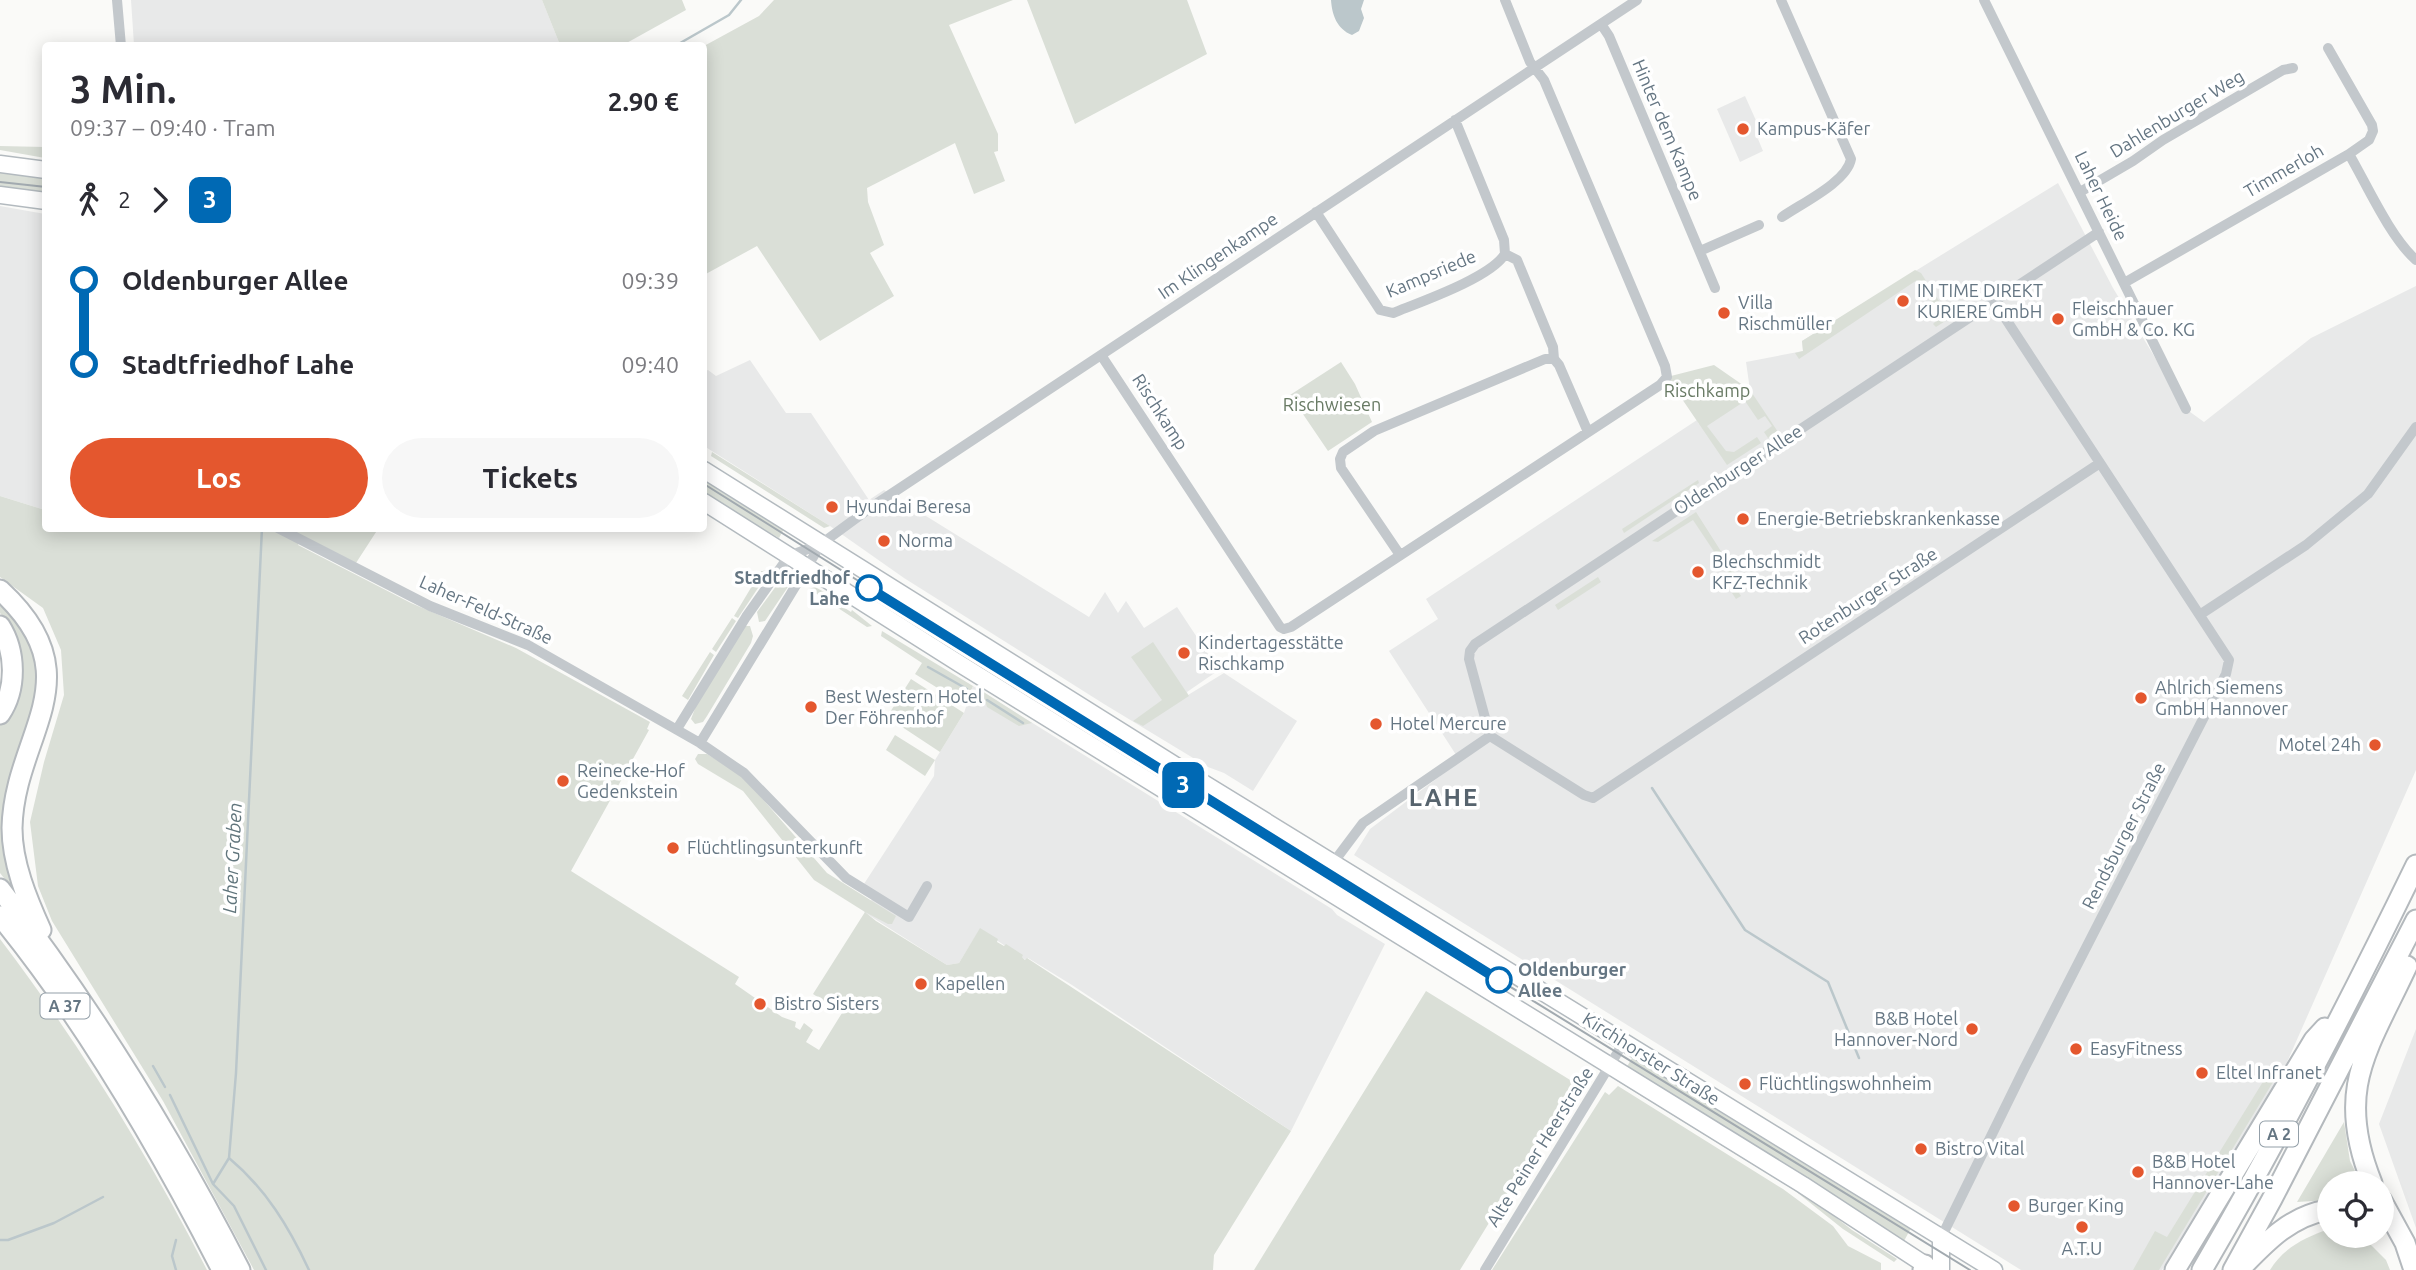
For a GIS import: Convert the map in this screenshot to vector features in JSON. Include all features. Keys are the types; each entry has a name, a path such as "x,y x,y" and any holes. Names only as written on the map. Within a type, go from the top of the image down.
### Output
{"highway":[{"path":"0,590 28,619 44,658 45,701 18,787 12,829 20,877 28,901 59,969"},
{"path":"0,626 5,634 13,672 11,690 0,714"},
{"name":"A 2","path":"2202,1270 2252,1184 2353,995 2416,865"},
{"name":"A 37","path":"0,889 100,1027 133,1094"},
{"name":"A 37","path":"0,916 133,1094 240,1270"},
{"path":"2367,1171 2356,1133 2355,1091 2361,1065 2411,957 2412,927"},
{"name":"A 2","path":"2233,1270 2279,1187 2412,927"},
{"path":"2175,1270 2314,1040 2353,995"},
{"name":"A 37","path":"152,1125 222,1270"},
{"path":"2239,1270 2279,1231 2299,1218 2317,1213"},
{"path":"2394,1223 2405,1243 2414,1270"},
{"path":"2394,1240 2407,1270"}],"main road":[{"path":"0,164 42,169"},
{"path":"0,195 42,200"},
{"name":"Kirchhorster Straße","path":"707,472 1333,863 1994,1270"},
{"name":"Kirchhorster Straße","path":"707,504 1803,1185 1931,1269"},
{"path":"1318,885 1333,863"},
{"path":"1931,1269 1941,1238"}],"street":[{"path":"117,0 121,42"},
{"path":"1505,0 1530,62 1535,67"},
{"name":"Im Klingenkampe","path":"821,544 870,508 1637,0"},
{"path":"1781,0 1851,159 1850,167 1841,178 1782,216"},
{"name":"Laher Heide","path":"1984,0 2186,409"},
{"name":"Hinter dem Kampe","path":"1601,24 1609,36 1715,288"},
{"name":"Timmerloh","path":"2124,283 2369,140 2373,131 2328,48"},
{"name":"Rischkamp","path":"1101,355 1280,627 1284,629 1291,627 1660,385 1667,376 1665,366 1544,79 1535,67"},
{"name":"Dahlenburger Weg","path":"2080,192 2283,70 2293,68"},
{"path":"1455,120 1504,240 1505,254 1517,260 1553,347 1554,359 1588,432"},
{"path":"2349,154 2407,253 2416,260"},
{"name":"Kampsriede","path":"1316,212 1380,310 1386,313 1393,313 1469,280 1496,265 1505,254"},
{"path":"1700,251 1759,225"},
{"name":"Oldenburger Allee","path":"1490,736 1469,659 1475,644 2099,232"},
{"path":"1994,301 2100,463"},
{"path":"1400,555 1341,468 1340,459 1343,452 1374,431 1545,359 1554,359"},
{"path":"2201,614 2306,545 2368,494 2416,427"},
{"name":"Rendsburger Straße","path":"1941,1238 2023,1071 2226,674 2229,660 2100,463"},
{"name":"Rotenburger Straße","path":"1490,736 1584,795 1593,797 2100,463"},
{"name":"Laher-Feld-Straße","path":"286,532 430,606 528,645 700,743 744,773 846,877 909,917 927,886"},
{"path":"677,729 746,617 789,556 821,544"},
{"path":"700,743 821,544"},
{"path":"1333,863 1363,822 1490,736"},
{"name":"Alte Peiner Heerstraße","path":"1485,1270 1624,1042"}],"shaded area":[{"path":"131,0 542,0 559,42 134,42"},
{"path":"1331,0 1364,0 1361,9 1364,18 1359,31 1352,35 1339,25"},
{"name":"Kampus-Käfer","path":"1745,96 1763,136 1758,139 1763,151 1740,162 1717,109"},
{"path":"2058,183 2113,288 2186,409 2204,422 2311,338 2416,286 2416,770 2284,1069 2162,1270 2021,1270 1354,855 1370,829 1460,761 1389,651 1438,619 1426,599 1697,420 1699,424 1750,390 1746,362 1803,351 1802,341"},
{"path":"0,206 42,213 42,509 0,496"},
{"path":"750,360 786,413 811,413 869,500 884,490 1089,617 1105,592 1118,613 1126,601 1144,628 1177,607 1214,663 1216,672 1187,692 1188,695 1224,673 1297,721 1253,791 1104,704 904,578 830,526 707,448 707,370 716,376"},
{"path":"973,686 1385,944 1291,1131 1072,985 1028,958 1026,960 980,929 959,963 947,965 864,912 874,896 862,887 934,776 935,760 964,713"},
{"path":"2416,1029 2416,1228 2379,1124"}],"green space":[{"path":"542,0 682,0 686,10 628,42 559,42"},
{"path":"774,0 1013,0 949,25 998,134 998,151 994,152 1005,181 974,194 955,143 867,188 868,202 884,245 870,253 894,296 820,341 757,246 707,273 707,44 759,16"},
{"path":"1027,0 1187,0 1207,54 1075,124"},
{"path":"0,146 42,147 42,157 0,150"},
{"path":"0,171 42,175 42,193 0,188"},
{"path":"1915,270 1921,273 1950,318 1936,327 1933,324 1941,316 1917,280 1799,359 1795,353 1803,351 1802,341"},
{"name":"Rischwiesen","path":"1341,362 1355,384 1372,422 1328,451 1290,395"},
{"name":"Rischkamp","path":"1714,365 1750,390 1778,432 1768,438 1764,432 1772,426 1765,416 1758,420 1745,401 1707,426 1726,451 1734,452 1757,437 1761,443 1727,465 1667,377"},
{"path":"712,452 830,526 824,528 711,456"},
{"path":"707,478 785,527 779,538 707,497"},
{"path":"1698,480 1699,483 1624,533 1622,529"},
{"path":"0,496 42,509 42,532 376,532 356,563 303,536 298,545 411,603 516,648 650,722 647,729 649,730 571,871 739,977 735,984 782,1017 796,1022 795,1027 800,1030 804,1023 813,1030 806,1042 819,1050 842,1013 813,994 865,912 947,965 959,963 980,928 998,939 997,942 1004,946 1006,944 1023,955 1025,960 1027,958 1291,1131 1214,1255 1213,1270 254,1270 163,1101 52,921 38,886 30,822 64,695 61,650 43,608 0,577"},
{"path":"1696,512 1745,589 1736,599 1732,593 1740,587 1693,520 1658,542 1652,541"},
{"path":"770,570 738,618 734,616 761,571"},
{"path":"1598,577 1601,582 1558,610 1555,605"},
{"path":"782,578 790,584 765,621 759,622 757,612"},
{"path":"815,587 835,598 834,601 851,612 852,610 872,626 867,627 809,589"},
{"path":"0,600 17,618 37,662 37,696 10,787 19,897 0,873 0,725 16,699"},
{"path":"732,618 736,621 716,652 712,649"},
{"path":"745,626 750,626 753,636 751,643 703,722 695,724 691,719 696,706"},
{"path":"882,631 973,686 965,705 915,674 922,663 881,636"},
{"path":"1153,642 1189,696 1143,726 1133,721 1162,700 1131,657"},
{"path":"977,650 1308,855 1301,866 970,661"},
{"path":"710,652 714,655 688,700 682,696"},
{"path":"911,679 964,713 940,752 887,717"},
{"path":"982,691 1032,723 1019,726 987,707"},
{"path":"895,735 935,760 925,776 886,750"},
{"path":"698,754 707,754 741,774 827,873 896,916 892,924 888,924 814,880 743,791 698,764 695,759"},
{"path":"1354,884 1463,950 1455,964 1346,898"},
{"path":"0,939 111,1100 207,1270 0,1270"},
{"path":"1426,991 1575,1083 1460,1270 1254,1270"},
{"path":"1632,1058 1911,1228 1904,1241 1625,1070"},
{"path":"2269,1072 2276,1077 2159,1270 2133,1270 2155,1231 2167,1237"},
{"path":"1617,1081 1624,1081 1816,1202 1852,1230 1897,1259 1894,1262 1843,1229 1794,1190"},
{"path":"1618,1086 1783,1189 1833,1226 1848,1246 1881,1263 1881,1270 1492,1270 1605,1092 1609,1095"},
{"path":"2344,1122 2350,1161 2355,1171 2317,1171 2317,1201 2297,1202"},
{"path":"2317,1234 2317,1248 2374,1248 2386,1260 2390,1270 2270,1270 2281,1255"}],"waterway":[{"name":"Laher Graben","path":"682,42 729,15 741,0"},
{"name":"Laher Graben","path":"213,1184 229,1158 236,1073 262,532"},
{"path":"928,667 967,689"},
{"path":"987,700 1023,723"},
{"path":"1652,788 1745,930 1828,982 1859,1058"},
{"path":"153,1066 165,1087"},
{"name":"Laher Graben","path":"170,1095 213,1184 234,1206 266,1270"},
{"path":"229,1158 265,1196 309,1270"},
{"path":"0,1240 8,1240 54,1223 103,1197"},
{"path":"176,1240 172,1256 176,1270"}],"tram line":[{"path":"0,182 42,187"},
{"path":"707,486 1220,808 1970,1270"},
{"name":"3","path":"869,588 1499,980"}],"place":[{"name":"Kampus-Käfer","path":"1743,129"},
{"name":"IN TIME DIREKT KURIERE GmbH","path":"1903,301"},
{"name":"Villa Rischmüller","path":"1724,313"},
{"name":"Fleischhauer GmbH & Co. KG","path":"2058,319"},
{"name":"Hyundai Beresa","path":"832,507"},
{"name":"Energie-Betriebskrankenkasse","path":"1743,519"},
{"name":"Norma","path":"884,541"},
{"name":"Blechschmidt KFZ-Technik","path":"1698,572"},
{"name":"Stadtfriedhof Lahe","path":"869,588"},
{"name":"Kindertagesstätte Rischkamp","path":"1184,653"},
{"name":"Ahlrich Siemens GmbH Hannover","path":"2141,698"},
{"name":"Best Western Hotel Der Föhrenhof","path":"811,707"},
{"name":"Hotel Mercure","path":"1376,724"},
{"name":"Motel 24h","path":"2375,745"},
{"name":"Reinecke-Hof Gedenkstein","path":"563,781"},
{"name":"Flüchtlingsunterkunft","path":"673,848"},
{"name":"Oldenburger Allee","path":"1499,980"},
{"name":"Kapellen","path":"921,984"},
{"name":"Bistro Sisters","path":"760,1004"},
{"name":"B&B Hotel Hannover-Nord","path":"1972,1029"},
{"name":"EasyFitness","path":"2076,1049"},
{"name":"Eltel Infranet","path":"2202,1073"},
{"name":"Flüchtlingswohnheim","path":"1745,1084"},
{"name":"Bistro Vital","path":"1921,1149"},
{"name":"B&B Hotel Hannover-Lahe","path":"2138,1172"},
{"name":"Burger King","path":"2014,1206"},
{"name":"A.T.U","path":"2082,1227"}],"district":[{"name":"LAHE","path":"1444,798"}]}
